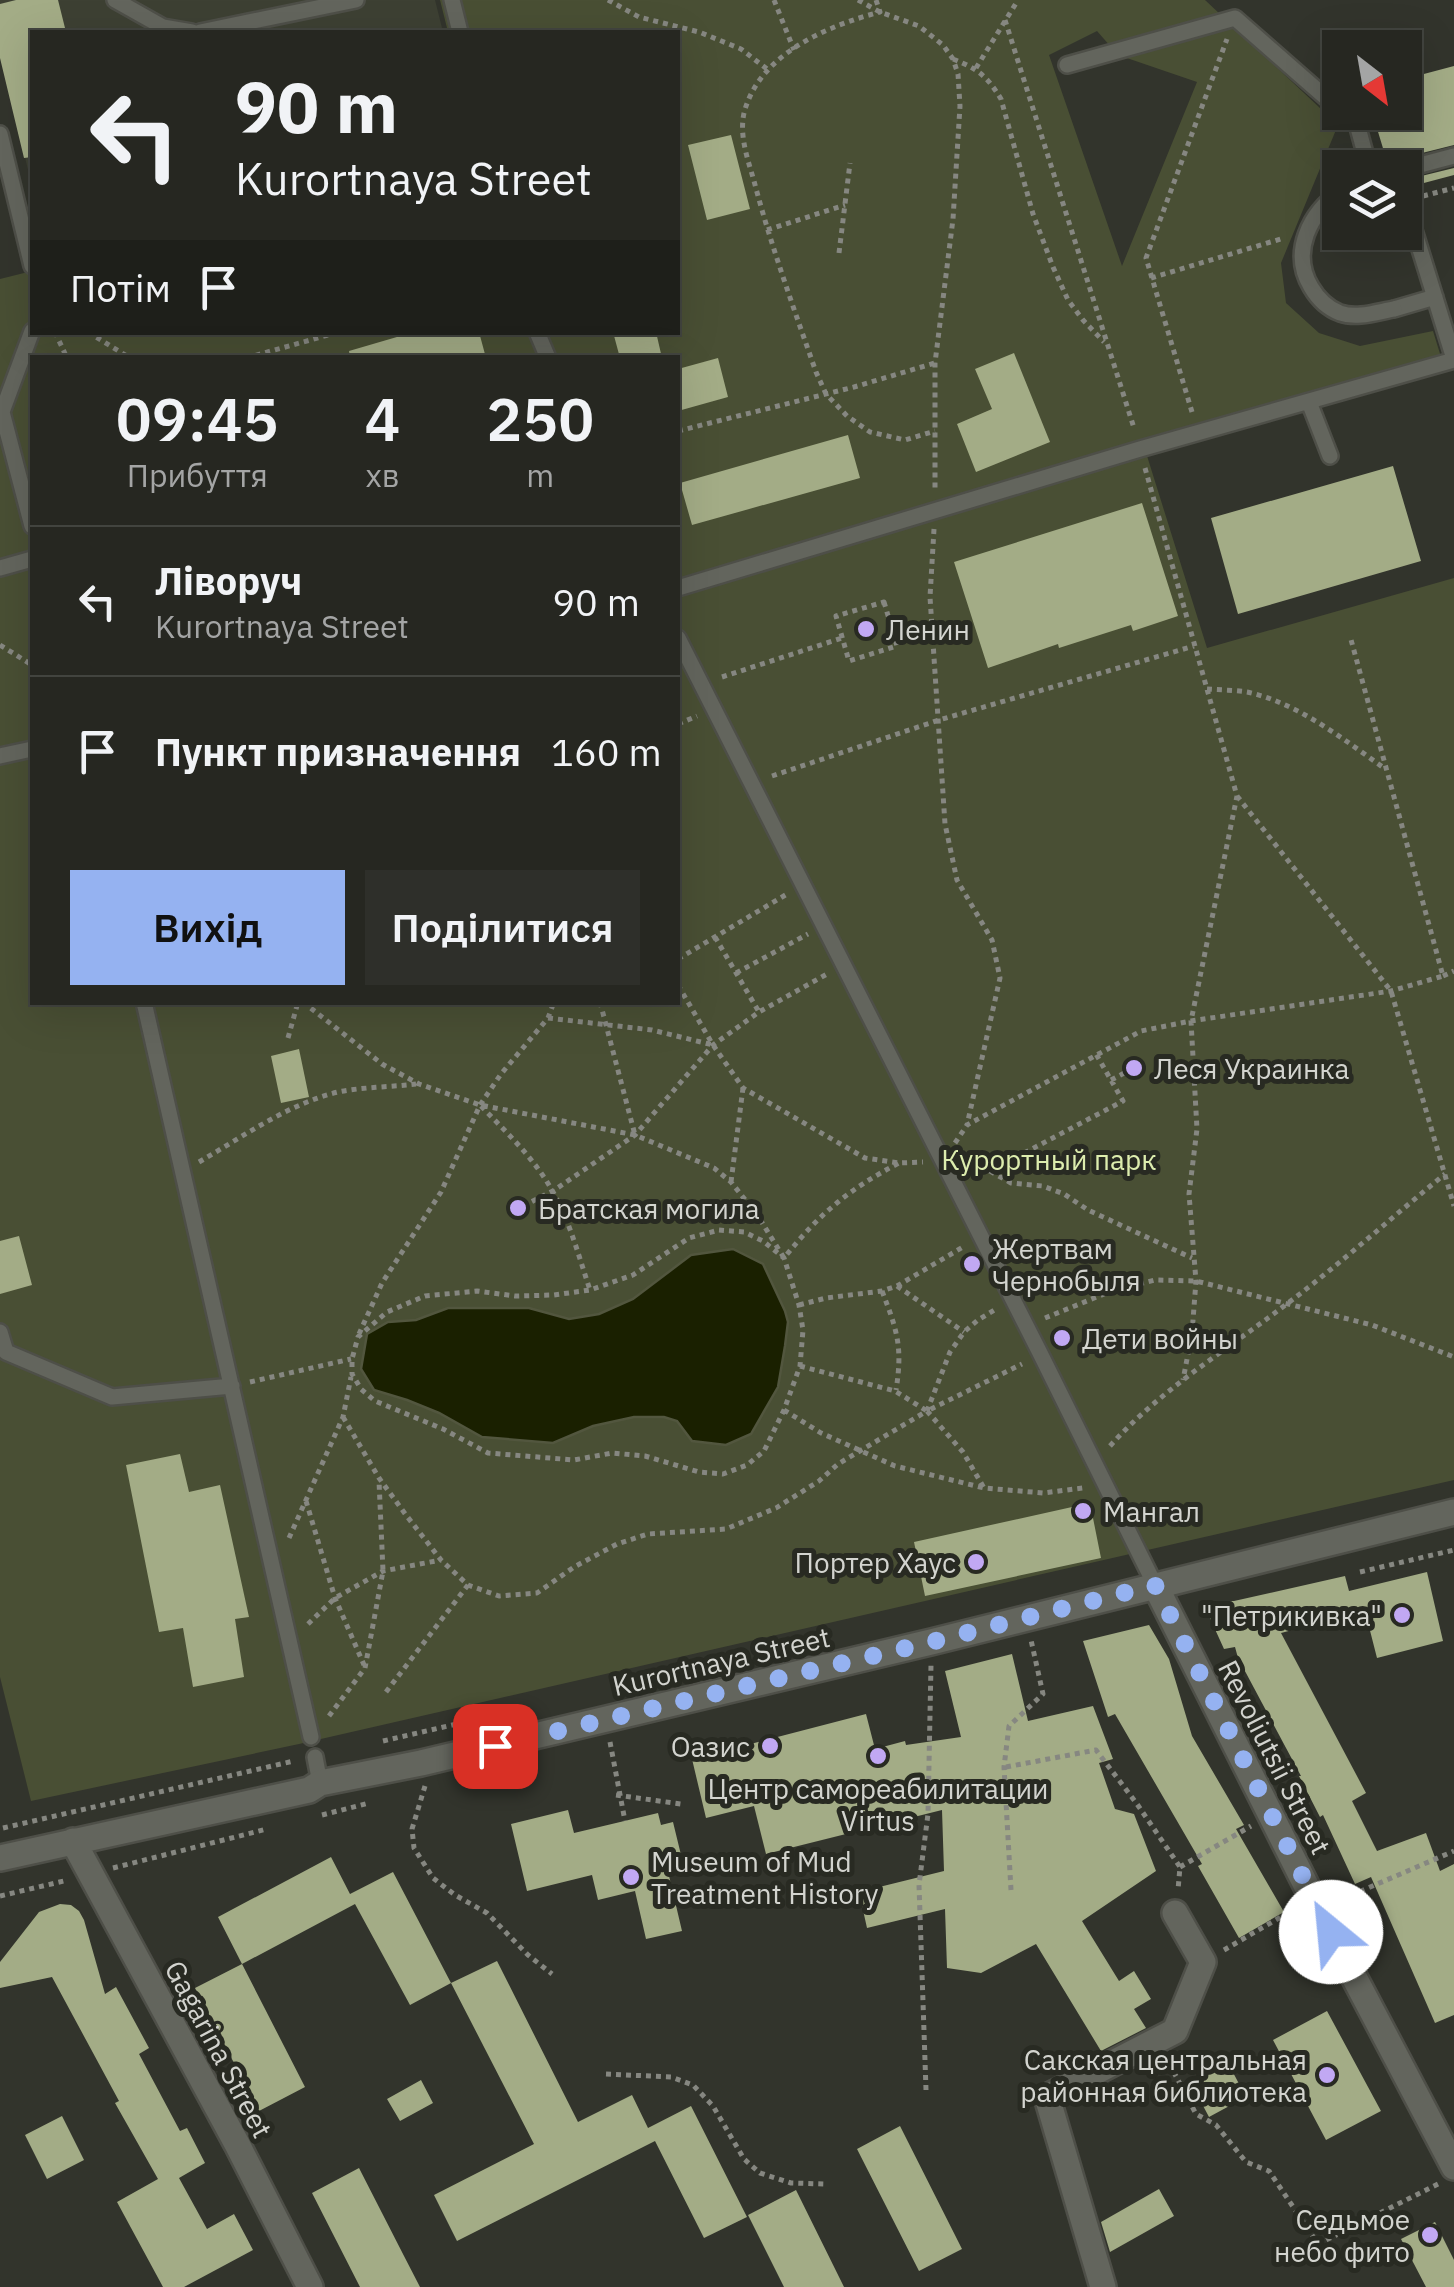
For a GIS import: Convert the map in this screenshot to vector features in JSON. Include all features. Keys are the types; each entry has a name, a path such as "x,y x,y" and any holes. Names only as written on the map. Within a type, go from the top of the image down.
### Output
{"street":[{"name":"Kurortnaya Street","path":"0,1858 310,1790 320,1783 931,1642 1454,1512"},
{"name":"Revoliutsii Street","path":"1155,1585 1446,2176"},
{"name":"Gagarina Street","path":"73,1841 310,2287"},
{"path":"1103,2287 1047,2096 1175,2031 1203,1962 1175,1913"}],"lane":[{"path":"116,0 163,27 180,30"},
{"path":"210,30 356,0"},
{"path":"452,0 460,30"},
{"path":"1067,65 1235,18 1322,94"},
{"path":"0,134 30,258"},
{"path":"1422,164 1454,156"},
{"path":"1322,209 1311,222 1301,260 1306,278 1326,306 1342,314 1359,315 1435,297"},
{"path":"680,587 1140,449 1454,360 1421,250"},
{"path":"30,518 2,412 31,335"},
{"path":"1308,402 1330,456"},
{"path":"0,568 30,560"},
{"path":"680,642 1155,1585"},
{"path":"0,756 30,749"},
{"path":"145,1005 311,1736"},
{"path":"0,1332 6,1352 112,1397 232,1386"},
{"path":"314,1756 320,1783"}],"path":[{"path":"608,0 639,17 699,32 741,50 767,69"},
{"path":"774,0 794,50"},
{"path":"858,0 919,26 942,45 958,74 960,106 953,219 935,363 936,511 930,597 944,824 957,880 992,940 1000,978 967,1125 942,1162"},
{"path":"876,0 880,12"},
{"path":"976,68 1015,2"},
{"path":"880,12 817,34 767,69 744,114 743,140 767,230 826,394 870,432 904,440 935,431"},
{"path":"1199,432 1146,258 1235,18"},
{"path":"1005,20 1140,449 1237,796 1392,991 1454,1206"},
{"path":"953,59 976,68 1001,100 1033,214 1068,300 1108,345"},
{"path":"839,253 850,164"},
{"path":"1422,197 1454,188"},
{"path":"767,230 845,204"},
{"path":"1151,278 1283,238"},
{"path":"93,335 125,355"},
{"path":"257,355 328,335"},
{"path":"680,430 935,363"},
{"path":"884,602 897,646 849,660 842,638 836,616 884,602"},
{"path":"1350,636 1443,976"},
{"path":"701,684 842,638"},
{"path":"0,645 30,664"},
{"path":"751,783 938,720 1194,646"},
{"path":"1208,689 1248,692 1295,710 1387,770"},
{"path":"1183,1380 1196,1280 1189,1194 1197,1129 1191,1021 1237,796"},
{"path":"680,957 802,884"},
{"path":"736,973 823,926"},
{"path":"714,936 759,1012"},
{"path":"524,1206 635,1136 713,1045 759,1012 843,965"},
{"path":"967,1125 1141,1032 1392,991 1454,972"},
{"path":"680,988 743,1088 865,1158 898,1163 942,1162 990,1171 1011,1183 1043,1186 1194,1258"},
{"path":"288,1038 299,1005"},
{"path":"304,1005 382,1064 419,1084 480,1105 635,1136 714,1168 731,1182 758,1216 784,1258 803,1330 800,1366 764,1451 748,1465 723,1474 699,1472 645,1456 612,1453 574,1460 488,1452 375,1401 352,1374"},
{"path":"275,1574 343,1417 358,1337 382,1283 442,1192 480,1105 548,1018 553,1005"},
{"path":"601,1005 635,1136"},
{"path":"548,1018 652,1030 713,1045"},
{"path":"990,1171 1123,1101 1096,1054"},
{"path":"1111,1080 1130,1070"},
{"path":"183,1171 290,1109 316,1099 341,1092 419,1084"},
{"path":"731,1182 743,1088"},
{"path":"480,1105 527,1154 553,1191 590,1290"},
{"path":"784,1258 810,1226 842,1198 898,1163"},
{"path":"1098,1468 1110,1446 1133,1421 1288,1303 1445,1174"},
{"path":"358,1337 387,1312 425,1296 477,1291 515,1296 554,1295 590,1290 633,1275 689,1238 719,1230 744,1232 764,1241 784,1258"},
{"path":"799,1305 897,1286 980,1236"},
{"path":"1026,1326 1124,1288 1155,1280 1196,1280 1372,1325 1454,1357"},
{"path":"897,1286 964,1332"},
{"path":"882,1291 897,1330 900,1352 895,1391"},
{"path":"927,1411 950,1352 964,1332 1012,1299"},
{"path":"343,1417 379,1478 441,1560 468,1586 499,1596 536,1592 617,1544 648,1534 726,1529 776,1508 820,1481 838,1464 927,1411 1040,1354"},
{"path":"232,1386 352,1359"},
{"path":"800,1366 881,1386 927,1411 963,1452 984,1488"},
{"path":"784,1410 821,1433 895,1466 984,1488 1044,1493 1106,1485"},
{"path":"311,1736 365,1668 383,1572 379,1478"},
{"path":"305,1498 335,1598 365,1668"},
{"path":"1360,1572 1454,1550"},
{"path":"290,1642 335,1598 383,1572 441,1560"},
{"path":"386,1692 468,1586"},
{"path":"1011,1890 1004,1768 1008,1726 1043,1694 1026,1618"},
{"path":"926,2090 920,1885 928,1814 931,1642"},
{"path":"606,1719 625,1820"},
{"path":"1004,1768 1096,1750 1180,1868 1271,1815"},
{"path":"0,1828 314,1756"},
{"path":"407,1793 426,1788 412,1829 414,1848 432,1878 487,1913 552,1974"},
{"path":"618,1795 680,1804"},
{"path":"314,1817 370,1803"},
{"path":"0,1896 277,1826"},
{"path":"1157,2040 1196,2114 1216,2125 1246,2162 1269,2171 1318,2244 1446,2176"},
{"path":"606,2074 671,2078 693,2085 714,2106 744,2159 760,2173 791,2183 824,2184"}],"shaded area":[{"path":"0,0 435,0 442,30 30,30 30,178 0,56"},
{"path":"733,1249 763,1264 788,1322 778,1387 751,1434 726,1445 692,1441 677,1421 664,1417 634,1417 593,1426 553,1443 482,1437 439,1413 374,1390 361,1369 367,1334 388,1322 416,1320 448,1308 529,1308 569,1319 599,1314 633,1299 691,1255"}],"green space":[{"name":"Курортный парк","path":"440,0 1205,0 1322,110 1322,130 1336,130 1328,150 1322,150 1322,164 1281,263 1286,303 1319,333 1360,346 1433,331 1441,357 1143,443 1207,648 1454,578 1454,1480 299,1744 31,1801 0,1677 0,279 30,272 30,335 680,335 680,30 448,30","holes":["1097,31 1118,55 1197,82 1122,266 1049,55"]}],"building":[{"path":"58,0 66,30 30,30 30,157 24,158 0,58 0,4"},
{"path":"1454,66 1454,145 1422,153 1384,150 1377,130 1422,130 1422,74"},
{"path":"731,135 750,209 707,220 688,145"},
{"path":"1454,168 1454,175 1422,183 1422,176"},
{"path":"404,335 480,335 485,355 350,355 349,351"},
{"path":"614,335 657,335 661,355 619,355"},
{"path":"1014,353 1050,442 976,472 957,424 992,409 975,369"},
{"path":"718,358 728,397 680,410 680,368"},
{"path":"848,435 860,478 692,525 680,483"},
{"path":"1393,466 1421,561 1238,614 1211,518"},
{"path":"1142,503 1178,616 1133,631 1131,625 1059,648 1058,644 988,668 954,562"},
{"path":"299,1049 309,1097 281,1103 271,1056"},
{"path":"19,1236 32,1285 0,1294 0,1241"},
{"path":"180,1454 189,1492 220,1485 249,1617 235,1619 244,1677 193,1687 183,1628 159,1632 126,1465"},
{"path":"1090,1503 1101,1558 925,1596 914,1542"},
{"path":"1427,1572 1443,1641 1377,1658 1365,1611 1281,1633 1366,1793 1352,1801 1377,1851 1426,1833 1440,1871 1454,1864 1454,2015 1435,2023 1371,1877 1355,1884 1235,1647 1224,1649 1209,1616 1224,1601 1345,1576 1349,1591"},
{"path":"1149,1625 1169,1659 1192,1736 1244,1825 1236,1829 1284,1912 1239,1938 1198,1866 1202,1864 1115,1714 1108,1717 1083,1641"},
{"path":"1012,1654 1028,1721 1093,1706 1113,1759 1099,1763 1115,1809 1134,1814 1156,1871 1082,1921 1119,1981 1134,1971 1151,1999 1134,2009 1146,2028 1101,2051 1036,1944 981,1973 947,1968 945,1909 867,1928 859,1892 944,1871 942,1810 766,1854 754,1806 706,1818 692,1759 866,1714 875,1749 905,1741 906,1745 961,1737 945,1671"},
{"name":"Museum of Mud Treatment History","path":"568,1810 574,1833 658,1813 661,1825 673,1822 682,1859 666,1863 682,1931 646,1939 635,1891 598,1900 592,1875 527,1891 511,1824"},
{"path":"331,1857 350,1894 393,1872 451,1983 410,2005 355,1904 242,1964 218,1917"},
{"path":"60,1904 79,1911 105,1994 116,1987 149,2048 139,2054 180,2131 187,2128 205,2163 179,2178 207,2229 234,2214 253,2250 184,2287 163,2287 117,2202 158,2179 52,1977 0,1988 0,1962 39,1912"},
{"path":"497,1961 578,2122 632,2095 648,2128 691,2106 747,2217 704,2238 655,2141 457,2241 434,2195 534,2144 451,1983"},
{"path":"242,1964 305,2087 259,2111 195,1988"},
{"name":"Сакская центральная районная библиотека","path":"1327,2011 1381,2111 1326,2140 1273,2040"},
{"path":"1228,2063 1246,2097 1209,2117 1191,2083"},
{"path":"421,2080 433,2103 400,2121 387,2099"},
{"path":"62,2116 84,2160 47,2179 25,2135"},
{"path":"900,2126 962,2249 919,2271 857,2149"},
{"path":"359,2168 420,2287 360,2287 312,2193"},
{"path":"1159,2189 1174,2216 1110,2252 1101,2222"},
{"path":"796,2190 844,2287 784,2287 748,2215"},
{"path":"1435,2222 1454,2260 1454,2287 1426,2287 1401,2239"}],"place":[{"name":"Ленин","path":"866,629"},
{"name":"Леся Украинка","path":"1134,1068"},
{"name":"Братская могила","path":"518,1208"},
{"name":"Жертвам Чернобыля","path":"972,1264"},
{"name":"Дети войны","path":"1062,1338"},
{"name":"Мангал","path":"1083,1511"},
{"name":"Портер Хаус","path":"976,1562"},
{"name":"\"Петрикивка\"","path":"1402,1615"},
{"name":"Оазис","path":"770,1746"},
{"name":"Центр самореабилитации Virtus","path":"878,1756"},
{"name":"Museum of Mud Treatment History","path":"631,1877"},
{"name":"Сакская центральная районная библиотека","path":"1327,2075"},
{"name":"Седьмое небо фито","path":"1430,2235"}],"route":[{"path":"495,1746 1155,1585 1331,1932"}]}
